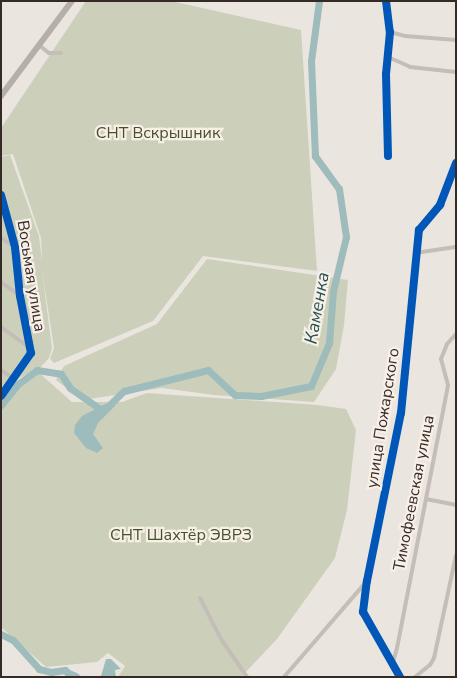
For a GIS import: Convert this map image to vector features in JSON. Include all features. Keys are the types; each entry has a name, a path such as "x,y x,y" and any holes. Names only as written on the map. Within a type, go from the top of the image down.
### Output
{"main road":[{"path":"1,96 72,1"}],"street":[{"path":"386,1 390,32 388,57 388,156"},
{"path":"390,32 405,36 456,40"},
{"path":"40,45 49,53 61,53"},
{"path":"388,57 410,67 456,72"},
{"name":"улица Пожарского","path":"400,677 363,612 366,581 401,413 418,230 440,205 456,163"},
{"name":"Восьмая улица","path":"1,195 15,247 26,336 31,349 28,361 14,379"},
{"path":"1,238 15,247"},
{"path":"415,253 456,247"},
{"path":"1,282 20,296"},
{"path":"1,327 31,349"},
{"name":"Тимофеевская улица","path":"393,662 448,386 441,359 447,344 456,334"},
{"path":"1,370 14,379 1,396"},
{"path":"426,499 456,505"},
{"path":"415,677 430,665 434,658 456,555"},
{"name":"улица Пожарского","path":"284,677 366,581"},
{"path":"450,586 456,587"},
{"path":"200,598 221,639 247,677"}],"green space":[{"name":"СНТ Вскрышник","path":"86,1 171,1 301,30 317,271 203,256 153,321 54,363 50,359 54,348 42,270 52,348 49,358 39,369 17,379 1,400 1,157 10,155 39,236 42,262 41,238 13,154 1,156 1,128"},
{"path":"207,259 348,280 344,325 336,369 314,402 214,395 162,388 82,400 56,380 64,366 157,324"},
{"name":"СНТ Шахтёр ЭВРЗ","path":"37,371 72,402 122,402 147,393 318,405 346,409 356,430 347,510 335,558 277,639 241,677 118,677 125,666 108,653 97,662 46,667 1,627 1,401 18,380"}],"water":[{"path":"105,404 115,406 98,423 93,434 103,448 97,453 86,448 74,433 75,425 82,416"},
{"path":"106,659 111,659 121,669 115,670 116,677 101,676"},
{"path":"65,668 82,677 66,677 63,672 49,675 53,669"}],"waterway":[{"name":"Каменка","path":"1,405 18,384 37,370 61,374 70,388 103,411 124,391 208,370 235,395 261,396 311,386 329,343 333,291 346,237 339,189 315,156 311,61 319,1"},
{"path":"1,634 13,640 39,669 51,672 65,670 72,677"}],"cycle path":[{"path":"386,1 390,32 386,74 388,156"},
{"path":"400,677 363,612 367,581 401,413 419,230 440,205 456,163"},
{"path":"1,195 15,247 20,296 31,353 1,396"}]}
